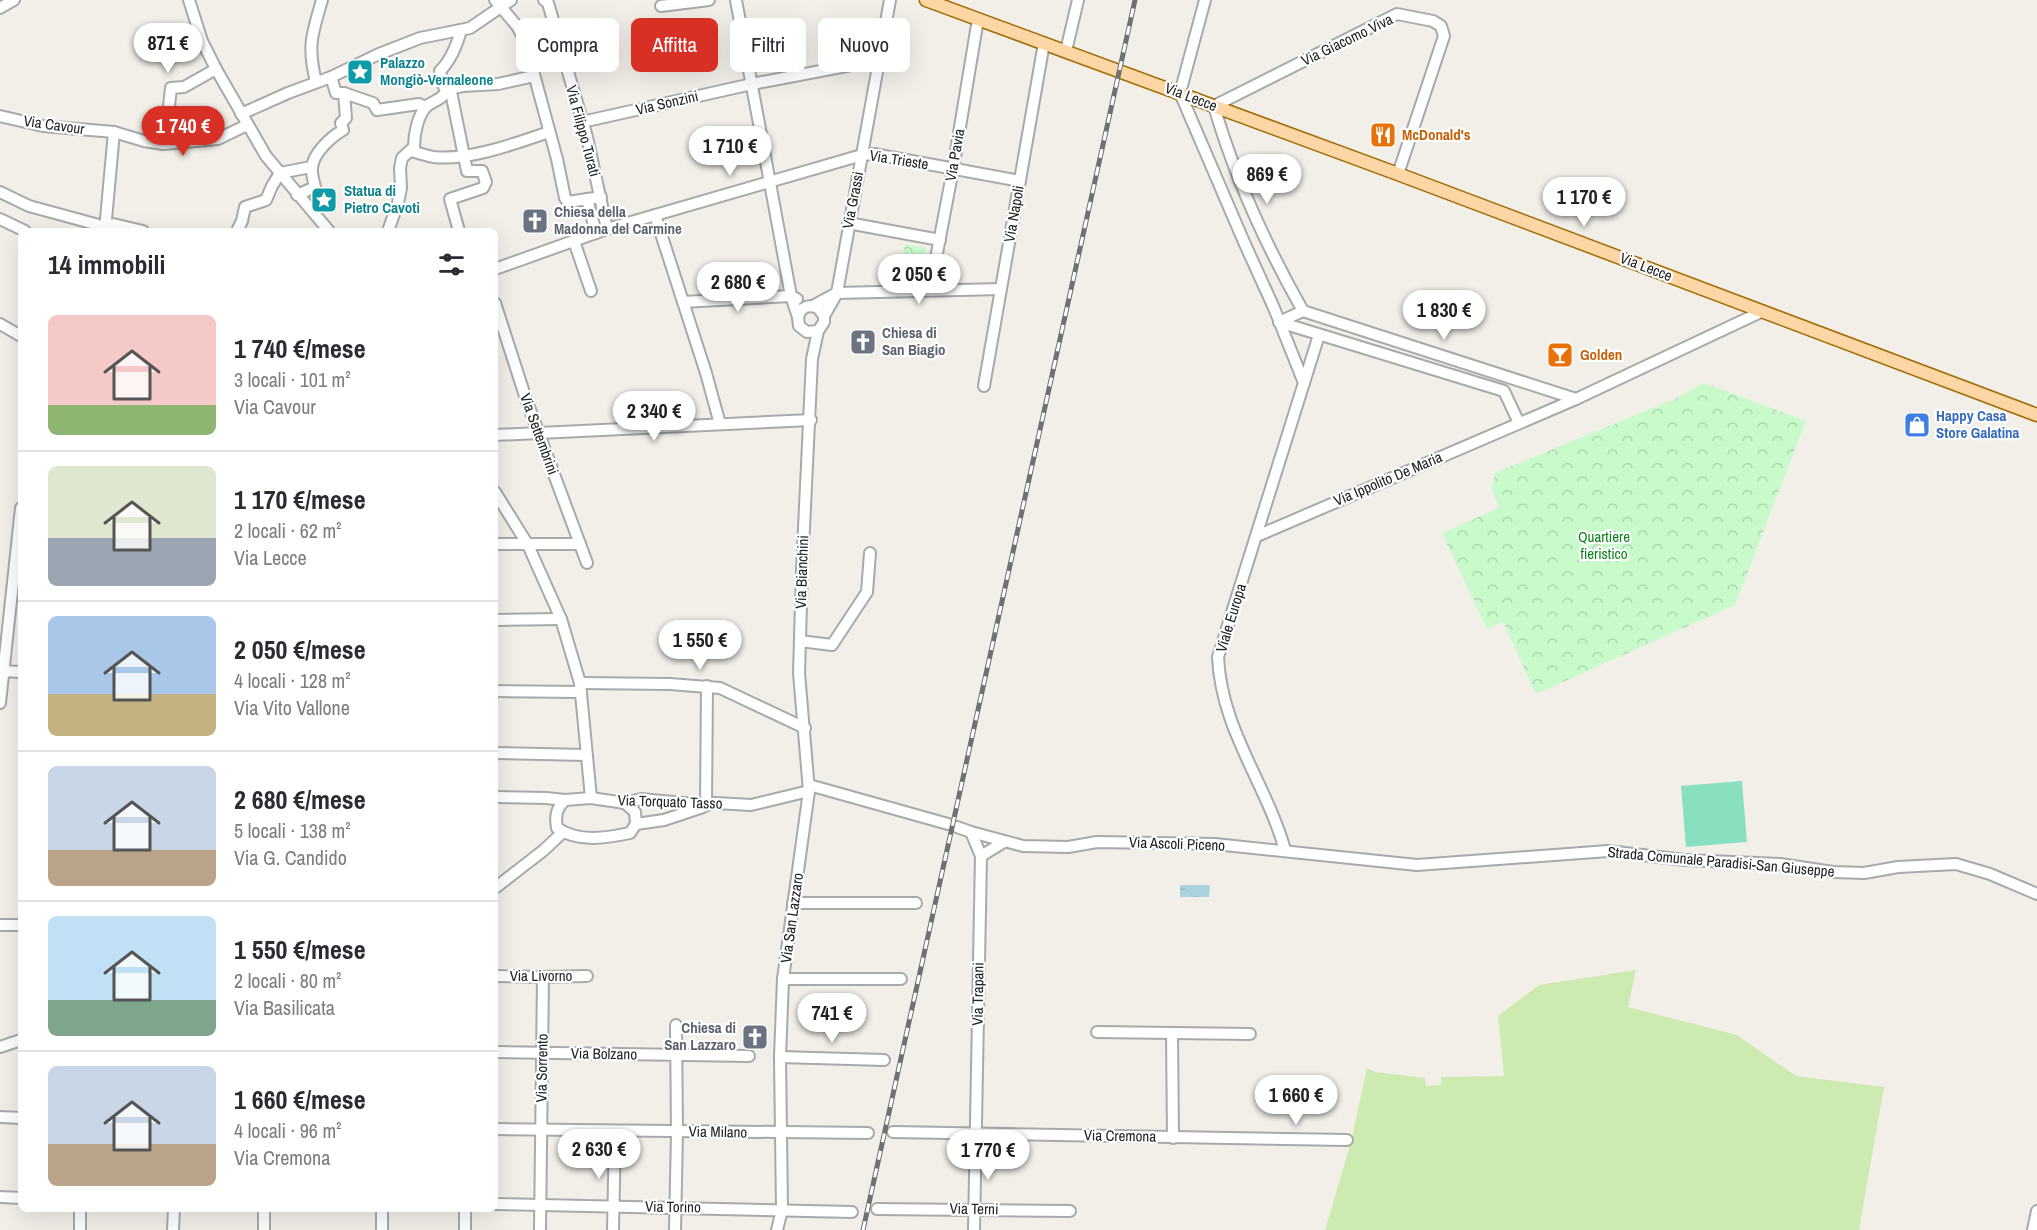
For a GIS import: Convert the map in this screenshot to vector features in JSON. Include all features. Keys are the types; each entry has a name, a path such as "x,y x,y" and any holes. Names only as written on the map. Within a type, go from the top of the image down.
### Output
{"main road":[{"name":"Via Lecce","path":"926,0 1398,174 2037,415"}],"street":[{"path":"0,8 14,0"},
{"path":"189,0 202,41 247,125 266,156 325,228"},
{"path":"316,82 311,60 311,38 322,0"},
{"path":"241,114 420,38 470,28 499,4 512,0"},
{"path":"661,6 709,0"},
{"path":"736,0 791,296 812,359"},
{"name":"Via Grassi","path":"886,18 890,0"},
{"path":"1066,51 1078,0"},
{"path":"1205,0 1180,93 1304,382"},
{"name":"Via Filippo Turati","path":"549,1 582,122 607,229"},
{"path":"499,4 517,26 525,41 565,198 568,202 600,197"},
{"name":"Via Giacomo Viva","path":"1214,106 1397,14 1433,21 1441,26 1444,36 1398,174"},
{"name":"Via Pavia","path":"930,290 978,19"},
{"path":"458,228 450,199 483,188 486,182 482,171 467,171 451,92 444,87 440,71 447,64 461,30"},
{"name":"Via Napoli","path":"984,386 1044,43"},
{"path":"168,116 171,88 184,87 216,69"},
{"name":"Via Sonzini","path":"582,122 818,71"},
{"name":"Via Grassi","path":"824,316 837,293 876,72"},
{"path":"447,89 498,84 534,76"},
{"path":"331,77 336,93 344,93 373,103 376,110 419,104 425,107"},
{"path":"389,228 401,188 402,158 414,147 415,128 425,107 445,94 447,89"},
{"path":"297,195 315,187 312,167 319,152 329,139 343,130 341,123 346,118 344,93"},
{"path":"1214,106 1223,138 1264,233 1303,311"},
{"name":"Via Cavour","path":"0,116 43,126 114,132 163,144 218,139 247,125"},
{"path":"106,228 114,132"},
{"path":"411,151 435,157 464,155 519,144 549,132"},
{"path":"1203,147 1223,138"},
{"name":"Via Trieste","path":"498,268 607,229 769,180 862,155 874,154 1020,181"},
{"path":"238,228 245,207 266,200 280,173 312,167"},
{"path":"0,192 29,206 103,228"},
{"path":"587,200 596,233"},
{"path":"655,215 684,302 720,424"},
{"path":"0,219 19,228"},
{"path":"849,223 940,240"},
{"path":"107,228 113,224 130,228"},
{"path":"574,241 591,291"},
{"path":"798,317 800,312 837,293 1001,289"},
{"path":"684,302 791,296 822,311 824,316 812,359"},
{"path":"1280,322 1303,311 1576,399"},
{"name":"Via Ippolito De Maria","path":"1257,536 1576,399 1763,311"},
{"name":"Via Settembrini","path":"498,312 538,432 587,563"},
{"path":"1280,322 1504,391"},
{"path":"0,324 18,334"},
{"path":"802,330 818,331"},
{"name":"Viale Europa","path":"1285,850 1278,826 1227,712 1219,680 1218,657 1319,335"},
{"name":"Via Bianchini","path":"809,788 800,673 800,641 812,359"},
{"path":"1509,376 1504,391 1519,423"},
{"path":"498,435 811,420"},
{"path":"499,506 528,545 561,619 580,688 591,798"},
{"path":"498,544 580,544"},
{"path":"0,703 4,637 18,547"},
{"path":"800,641 832,645 867,592 870,553"},
{"path":"498,620 561,619"},
{"path":"2,671 18,672"},
{"path":"636,824 664,820 706,805 706,686"},
{"path":"498,691 706,686 720,688 805,728"},
{"path":"498,753 586,755"},
{"name":"Via Torquato Tasso","path":"498,797 565,800 591,798 625,802 641,799 706,805 715,803 750,805 809,788 953,825"},
{"name":"Via San Lazzaro","path":"777,1230 782,1210 780,1057 783,979 809,788"},
{"path":"565,800 558,807 555,818 557,828 576,837 609,837 630,833 636,824 635,812 625,802"},
{"name":"Via Ascoli Piceno","path":"953,825 1023,846 1052,847 1097,842 1215,844 1399,863"},
{"path":"498,886 563,832"},
{"name":"Via Trapani","path":"971,832 981,856 974,1230"},
{"path":"981,856 1004,842"},
{"name":"Strada Comunale Paradisi-San Giuseppe","path":"1399,863 1417,865 1608,851 1685,860 1780,864 1833,872 1864,873 1898,867 1956,864 1971,867 2037,894"},
{"path":"793,903 916,903"},
{"path":"0,925 18,925"},
{"name":"Via Livorno","path":"498,976 587,976"},
{"name":"Via Sorrento","path":"540,1230 543,977"},
{"path":"783,979 901,979"},
{"path":"675,1025 677,1132 675,1230"},
{"path":"1097,1032 1250,1034"},
{"path":"1172,1033 1173,1138"},
{"path":"0,1047 18,1041"},
{"name":"Via Bolzano","path":"498,1052 749,1056"},
{"path":"780,1057 884,1060"},
{"path":"0,1118 18,1118"},
{"name":"Via Milano","path":"498,1129 868,1133"},
{"path":"613,1230 615,1131"},
{"name":"Via Cremona","path":"893,1132 1347,1140"},
{"path":"0,1197 18,1198"},
{"name":"Via Torino","path":"498,1204 852,1212"},
{"name":"Via Terni","path":"877,1209 1070,1211"},
{"path":"2033,1230 2037,1211"},
{"path":"80,1212 80,1230"},
{"path":"173,1230 174,1212"},
{"path":"264,1212 264,1230"},
{"path":"382,1212 382,1230"},
{"path":"465,1212 465,1230"}],"green space":[{"path":"905,244 926,248 921,277 899,278"},
{"name":"Quartiere fieristico","path":"1704,383 1806,421 1735,605 1536,694 1503,622 1487,629 1442,533 1499,508 1492,489 1495,473 1675,399"},
{"path":"1742,781 1747,842 1686,847 1681,786"},
{"path":"1636,970 1628,1007 1737,1035 1796,1076 1884,1087 1859,1230 1325,1230 1351,1142 1367,1068 1376,1072 1425,1078 1426,1086 1441,1085 1441,1077 1504,1076 1498,1016 1539,985"}],"water":[{"path":"1180,885 1210,885 1209,897 1180,897"}],"railway":[{"path":"863,1230 1135,0"}],"place":[{"name":"Palazzo Mongiò-Vernaleone","path":"360,72"},
{"name":"McDonald's","path":"1383,135"},
{"name":"Statua di Pietro Cavoti","path":"324,200"},
{"name":"Chiesa della Madonna del Carmine","path":"535,221"},
{"name":"Chiesa di San Biagio","path":"863,342"},
{"name":"Golden","path":"1560,355"},
{"name":"Happy Casa Store Galatina","path":"1917,425"},
{"name":"Chiesa di San Lazzaro","path":"755,1037"}]}
